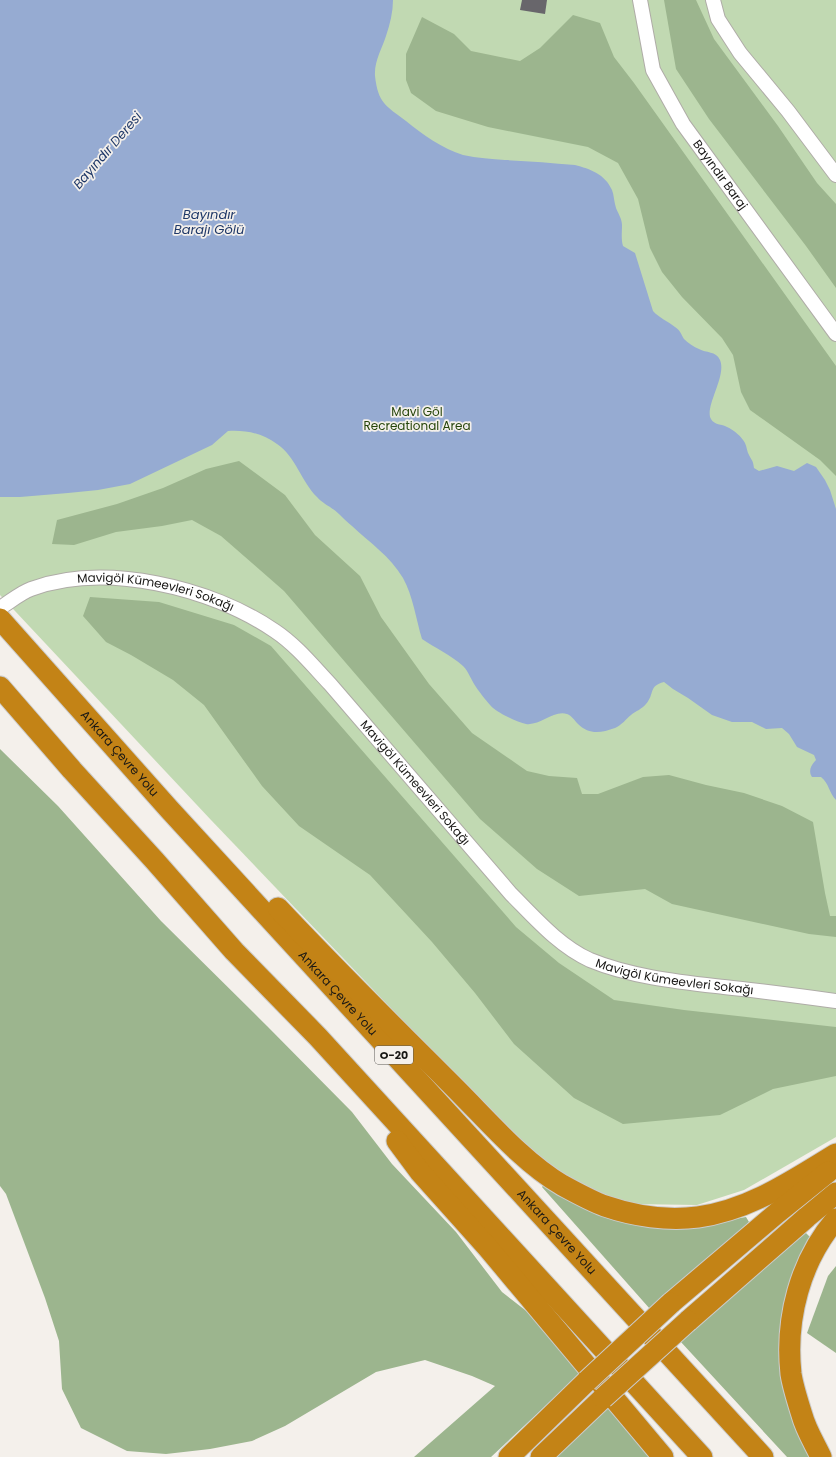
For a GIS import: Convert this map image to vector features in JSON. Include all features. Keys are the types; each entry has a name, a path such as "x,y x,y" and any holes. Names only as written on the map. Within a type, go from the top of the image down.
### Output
{"highway":[{"name":"O-20","path":"0,619 29,650"},
{"path":"29,650 152,770 289,919 399,1032 534,1165 561,1184 604,1206 628,1213 675,1218 698,1217 726,1211 756,1201 836,1154"},
{"name":"Ankara Çevre Yolu","path":"29,650 169,809 763,1457"},
{"path":"0,687 234,951 318,1037 702,1457"},
{"path":"318,1037 420,1172 488,1248 663,1457"},
{"path":"509,1457 587,1381 671,1304 777,1213 836,1165"},
{"path":"541,1457 603,1398 688,1321 836,1193"},
{"path":"821,1457 802,1417 791,1374 790,1337 793,1310 810,1257 826,1230 836,1219"}],"street":[{"name":"Bayındır Baraj","path":"640,0 653,70 683,124 836,334"},
{"path":"713,0 718,19 740,53 788,111 836,175"},
{"name":"Mavigöl Kümeevleri Sokağı","path":"0,608 29,590 55,582 87,578 143,581 184,590 225,603 252,616 276,632 300,653 330,684 511,894 540,924 565,945 590,960 618,969 650,976 836,1002"}],"green space":[{"name":"Mavi Göl Recreational Area","path":"0,0 836,0 836,1137 744,1190 697,1205 630,1204 599,1196 572,1181 542,1160 515,1138 211,820 0,595"},
{"path":"664,0 696,0 714,39 778,126 817,183 836,204 836,288 806,246 709,119 676,69"},
{"path":"573,15 600,23 614,57 836,366 836,476 820,460 750,410 741,392 733,355 722,338 682,297 662,272 650,248 638,199 618,163 588,147 488,127 436,111 411,93 406,80 406,54 422,17 454,34 471,51 520,61 540,48"},
{"path":"239,461 285,495 315,535 360,576 381,617 429,684 472,733 527,771 549,776 577,778 582,794 598,794 643,777 669,775 744,793 782,806 813,822 830,916 836,916 836,937 809,934 672,904 645,889 579,896 537,869 480,819 284,591 221,536 192,520 162,526 116,532 74,545 52,544 57,520 117,504 163,488 206,469"},
{"path":"90,597 159,602 234,625 271,646 516,927 559,963 614,1000 684,1010 836,1027 836,1076 773,1089 720,1115 623,1124 574,1098 514,1044 475,993 432,942 370,875 299,826 262,786 204,705 173,680 106,642 83,616"},
{"path":"0,749 58,806 161,921 352,1112 392,1164 456,1232 502,1292 556,1334 585,1369 491,1457 414,1457 495,1386 472,1376 425,1360 376,1372 285,1426 252,1441 210,1449 166,1454 127,1451 81,1428 62,1389 59,1341 45,1298 6,1194 0,1186"},
{"path":"545,1183 563,1197 582,1207 607,1218 633,1225 660,1228 683,1228 746,1217 749,1222 710,1258 650,1309 542,1187"},
{"path":"803,1230 813,1240 791,1283 811,1457 787,1457 680,1341"},
{"path":"836,1266 836,1353 807,1333 828,1276"},
{"path":"610,1406 655,1457 556,1457"}],"water":[{"name":"Bayındır Barajı Gölü","path":"0,0 393,0 390,22 377,60 375,71 378,92 388,107 433,141 463,155 490,159 575,165 591,170 601,176 609,184 612,190 622,225 623,246 635,253 653,311 677,328 684,339 689,343 695,347 716,355 720,360 721,374 710,407 712,421 730,428 740,436 745,443 754,468 759,471 777,466 794,471 807,463 816,467 830,490 836,509 836,800 824,779 821,777 812,777 810,773 816,760 814,755 797,747 789,734 782,728 766,729 752,722 732,722 712,715 664,682 654,688 649,700 643,707 631,715 622,724 615,728 600,732 582,728 572,717 567,714 557,714 536,723 526,724 514,720 493,708 474,684 463,666 422,639 409,592 398,570 379,550 311,491 294,462 284,449 266,437 241,431 228,431 212,445 130,484 98,490 68,493 0,497"}],"building":[{"path":"522,0 547,0 545,14 520,10"}],"water label":[{"name":"Bayındır Deresi","path":"107,150"}]}
